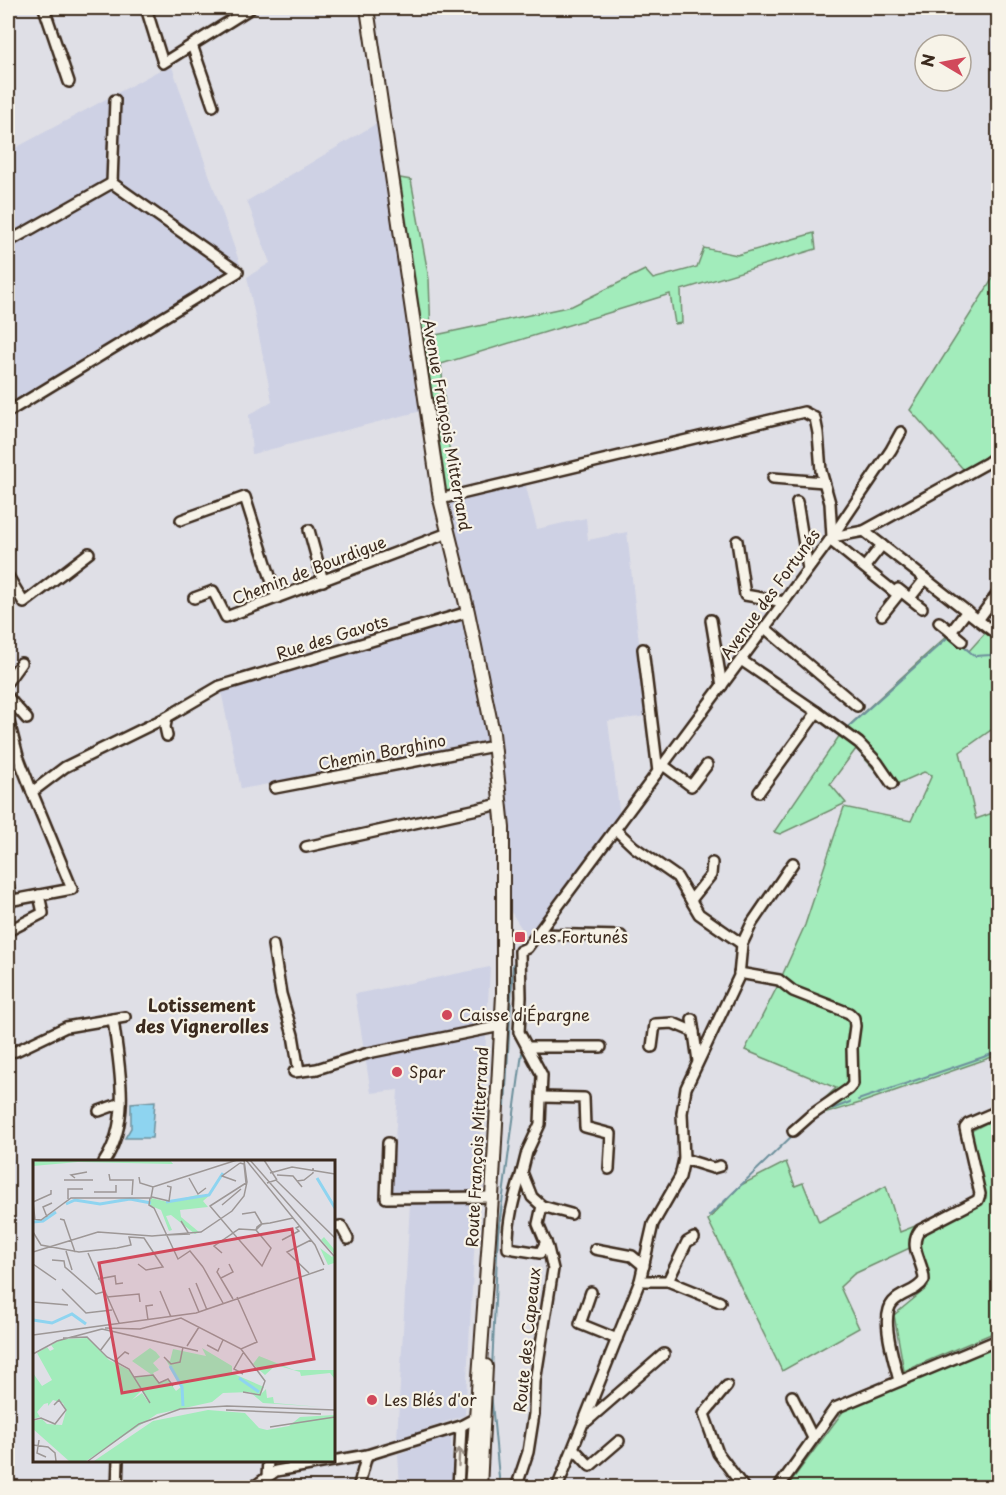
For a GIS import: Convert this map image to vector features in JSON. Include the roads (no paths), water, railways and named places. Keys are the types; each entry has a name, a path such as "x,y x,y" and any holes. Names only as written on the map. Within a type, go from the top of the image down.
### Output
{"main road":[{"name":"Avenue François Mitterrand","path":"367,8 440,499 468,612 494,746 503,828 504,919"},
{"name":"Route François Mitterrand","path":"487,1269 501,1026 504,919"},
{"path":"472,1488 476,1448 473,1438 474,1419 487,1269"},
{"path":"480,1488 486,1390 487,1269"}],"street":[{"path":"44,8 69,82"},
{"path":"146,8 163,63 251,8"},
{"path":"192,45 213,106"},
{"path":"112,183 115,100"},
{"path":"8,242 112,183"},
{"path":"8,412 238,273 112,183"},
{"name":"Avenue des Fortunés","path":"440,499 804,412 815,418 821,471 830,503 831,539 527,948 520,951 519,1032 527,1047"},
{"path":"831,539 891,450 900,432"},
{"path":"831,539 864,531 987,464 999,455"},
{"path":"773,478 824,482"},
{"path":"181,520 245,497 277,598"},
{"path":"797,502 808,569"},
{"path":"309,530 323,580"},
{"path":"864,531 999,635"},
{"name":"Chemin de Bourdigue","path":"194,598 213,591 226,617 448,533"},
{"path":"831,539 897,595 882,615"},
{"path":"737,541 745,595 784,602"},
{"path":"867,564 882,545"},
{"path":"8,576 24,603 89,553"},
{"path":"856,555 879,573"},
{"path":"910,598 925,579"},
{"path":"897,589 922,608"},
{"path":"978,620 999,593"},
{"path":"951,632 967,611"},
{"name":"Rue des Gavots","path":"33,792 65,767 167,717 220,686 468,612"},
{"path":"711,620 722,686"},
{"path":"939,622 962,641"},
{"path":"765,628 857,706"},
{"path":"643,649 660,769 692,786 707,765"},
{"path":"741,660 859,743 892,784"},
{"path":"8,681 21,663"},
{"path":"9,703 27,719"},
{"path":"759,792 817,712"},
{"path":"167,717 165,727 167,736"},
{"path":"8,718 12,748 33,792 72,889 9,900 8,885"},
{"name":"Chemin Borghino","path":"275,788 494,746"},
{"path":"306,847 500,804"},
{"path":"615,829 634,847 677,877 699,914 742,944"},
{"path":"691,900 711,875 712,863"},
{"path":"557,1488 640,1281 653,1224 680,1177 684,1159 682,1113 686,1088 739,973 742,944 752,923 793,863"},
{"path":"8,931 43,914 39,895"},
{"path":"537,934 621,936"},
{"path":"273,945 281,994 293,1035 297,1072 317,1069 368,1053 501,1026"},
{"path":"739,973 779,980 793,991 849,1013 854,1018 853,1084 793,1131"},
{"path":"8,1052 16,1052 66,1027 125,1017"},
{"path":"105,1160 112,1151 120,1121 121,1103 121,1078 113,1019"},
{"path":"692,1019 698,1062"},
{"path":"652,1047 655,1024 673,1023 694,1032"},
{"path":"546,1242 540,1253 508,1248 513,1198 527,1152 540,1124 542,1075 527,1047 602,1047"},
{"path":"542,1097 584,1098 585,1127 611,1134 609,1169"},
{"path":"99,1111 121,1103"},
{"path":"899,1381 888,1332 889,1310 893,1302 920,1286 924,1280 914,1248 914,1237 920,1230 978,1200 980,1194 965,1128 968,1124 999,1111"},
{"path":"388,1143 386,1198 492,1197"},
{"path":"684,1159 714,1168 720,1166"},
{"path":"522,1172 532,1197 542,1206 571,1214"},
{"name":"Route des Capeaux","path":"516,1488 528,1452 534,1414 535,1382 553,1269 546,1242 538,1224 542,1206"},
{"path":"334,1227 341,1226 348,1239"},
{"path":"668,1281 687,1242 694,1238"},
{"path":"595,1249 632,1256 644,1266"},
{"path":"640,1281 668,1281 720,1302"},
{"path":"591,1292 580,1324 617,1339"},
{"path":"778,1488 835,1408 999,1340"},
{"path":"584,1424 664,1354"},
{"path":"727,1386 704,1414 718,1453 744,1488"},
{"path":"792,1396 813,1438"},
{"path":"334,1461 367,1455 461,1426 474,1419"},
{"path":"461,1426 473,1438"},
{"path":"458,1488 461,1426"},
{"path":"574,1449 590,1466 619,1441"},
{"path":"358,1488 367,1455"},
{"path":"117,1488 118,1462"},
{"path":"267,1477 268,1462"},
{"path":"252,1488 276,1471 327,1462"}],"water":[{"path":"155,1101 152,1138 125,1138 131,1128 131,1103"}],"waterway":[{"path":"847,728 947,638 953,638"},
{"path":"960,644 975,656 991,655 998,649"},
{"path":"505,1106 513,964"},
{"path":"858,1100 998,1052"},
{"path":"500,1488 491,1392 498,1233 522,1053"},
{"path":"822,1113 850,1102"},
{"path":"709,1216 794,1134"}],"place":[{"name":"Les Fortunés","path":"520,937"},
{"name":"Caisse d'Épargne","path":"447,1015"},
{"name":"Spar","path":"397,1072"},
{"name":"Les Blés d'or","path":"372,1400"}],"district":[{"name":"Lotissement des Vignerolles","path":"202,1016"}]}
